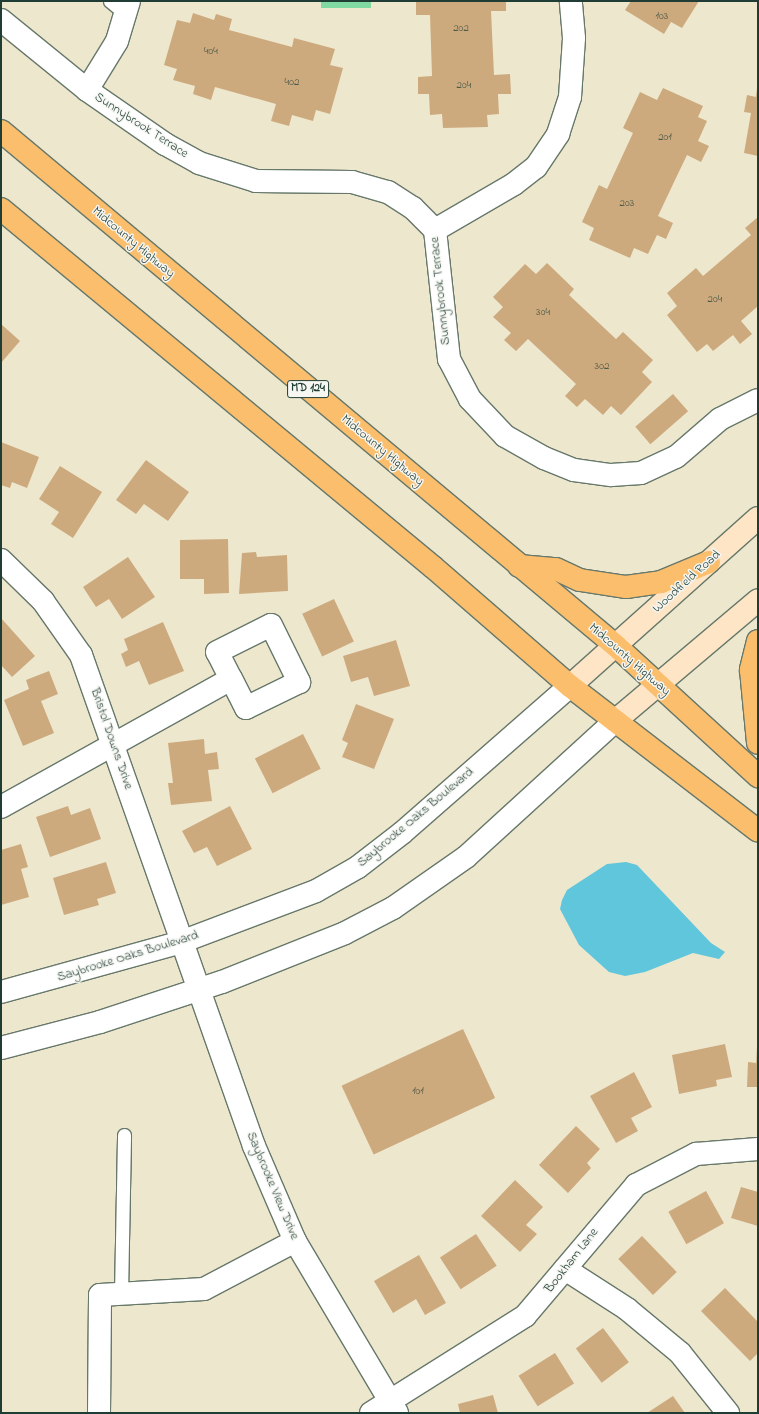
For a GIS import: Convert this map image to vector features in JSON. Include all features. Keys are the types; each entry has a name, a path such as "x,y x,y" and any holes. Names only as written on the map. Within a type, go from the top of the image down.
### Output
{"main road":[{"name":"Midcounty Highway","path":"1,131 616,646 758,776"},
{"path":"1,208 433,567 570,686 758,831"},
{"name":"Woodfield Road","path":"616,646 758,518"},
{"path":"519,566 556,569 580,580 626,587 661,582 709,562"},
{"path":"615,721 758,600"},
{"path":"758,641 751,670 758,743"},
{"name":"Saybrooke Oaks Boulevard","path":"570,686 616,646"}],"street":[{"path":"435,230 490,200 530,171 558,134 570,97 574,38 571,1"},
{"name":"Sunnybrook Terrace","path":"87,90 117,41 128,8"},
{"name":"Sunnybrook Terrace","path":"1,20 87,90 165,144 199,163 256,181 352,182 371,186 413,208 435,230 449,359 470,399 505,436 544,458 574,470 611,475 641,473 676,457 720,419 758,400"},
{"name":"Bristol Downs Drive","path":"1,560 23,578 66,628 81,655 181,942"},
{"path":"1,807 231,679"},
{"name":"Saybrooke Oaks Boulevard","path":"1,992 181,942 271,911 358,867 570,686"},
{"path":"1,1048 198,990 282,960 393,908 466,857 615,721"},
{"name":"Saybrooke View Drive","path":"181,942 254,1146 295,1241 394,1406"},
{"name":"Bookham Lane","path":"371,1413 394,1406 501,1334 525,1316 636,1185 696,1154 758,1149"},
{"path":"99,1413 100,1295 204,1289 295,1241"},
{"path":"566,1269 627,1309 680,1353 728,1413"}],"lane":[{"path":"110,1 128,8"},
{"path":"121,1294 124,1135"}],"green space":[{"path":"321,1 371,1 371,8 321,8"}],"water":[{"path":"626,862 637,865 711,943 725,952 719,959 693,953 645,972 625,976 609,972 579,945 560,909 562,900 567,890 607,864"}],"building":[{"path":"416,1 506,1 506,11 491,11 494,75 510,74 511,94 498,94 499,114 487,115 488,127 443,128 442,114 430,115 429,94 418,94 418,77 432,76 430,15 416,15"},
{"path":"631,1 699,1 682,28 671,22 664,34 625,10"},
{"path":"193,13 214,20 216,14 232,19 229,30 292,47 294,38 335,49 330,65 343,68 330,114 316,110 313,121 292,115 289,126 271,121 276,104 215,87 211,100 193,94 195,86 173,80 177,69 164,65 177,20 190,23"},
{"path":"663,88 703,106 698,117 707,121 698,141 709,146 701,162 687,155 658,216 673,223 666,239 657,235 648,254 634,248 630,258 589,240 594,228 582,222 599,185 607,189 633,133 623,128 640,92 657,100"},
{"path":"757,88 758,156 744,153 751,113 744,112 747,95 756,97"},
{"path":"758,217 758,306 741,321 752,334 740,344 733,335 713,351 707,344 697,352 667,315 677,306 667,293 696,268 703,276 751,235 745,228"},
{"path":"547,263 574,289 569,295 616,339 623,332 653,360 642,372 652,382 621,415 611,406 603,415 585,399 577,407 565,396 576,384 528,339 516,351 504,340 511,333 493,317 503,307 493,297 525,264 536,274"},
{"path":"1,324 20,341 1,363"},
{"path":"673,394 688,411 650,444 635,427"},
{"path":"1,442 39,457 27,488 12,482 10,488 1,485"},
{"path":"146,460 189,492 168,521 144,504 136,514 116,500"},
{"path":"60,466 102,492 73,538 51,524 59,512 39,499"},
{"path":"228,539 229,593 204,594 204,579 180,579 180,540"},
{"path":"256,552 257,557 287,555 288,591 239,594 242,553"},
{"path":"128,557 155,597 122,619 109,599 96,607 83,587"},
{"path":"334,599 354,642 322,656 302,614"},
{"path":"1,618 35,656 12,677 1,665"},
{"path":"163,622 184,671 149,685 139,661 126,667 121,654 128,650 124,639"},
{"path":"396,640 410,686 374,696 368,677 351,682 343,656"},
{"path":"49,671 58,694 41,701 54,733 23,746 4,700 29,689 26,680"},
{"path":"356,704 394,719 374,769 342,757 348,743 342,740"},
{"path":"303,734 321,769 273,793 255,759"},
{"path":"204,739 205,754 217,752 219,769 208,770 212,801 171,805 168,783 173,783 168,743"},
{"path":"68,806 71,815 90,808 101,839 50,857 36,817"},
{"path":"230,806 252,849 217,866 207,847 194,853 182,831"},
{"path":"21,844 28,867 21,869 29,897 1,905 1,850"},
{"path":"106,862 116,893 97,899 99,905 64,915 53,878"},
{"path":"463,1029 495,1098 374,1155 342,1086"},
{"path":"725,1044 732,1077 716,1080 717,1086 679,1094 672,1055"},
{"path":"756,1046 758,1087 747,1087 748,1062 756,1063"},
{"path":"634,1072 652,1107 631,1118 638,1131 616,1143 590,1096"},
{"path":"576,1126 600,1149 587,1163 591,1168 568,1193 539,1165"},
{"path":"515,1180 543,1207 526,1225 537,1234 520,1252 481,1216"},
{"path":"741,1187 758,1192 758,1226 731,1218"},
{"path":"706,1191 724,1223 686,1244 668,1212"},
{"path":"476,1234 497,1266 461,1289 440,1257"},
{"path":"642,1236 677,1272 653,1295 618,1259"},
{"path":"419,1255 446,1303 425,1315 416,1299 393,1313 374,1281"},
{"path":"725,1288 758,1322 758,1353 750,1361 701,1311"},
{"path":"603,1328 629,1362 602,1383 576,1348"},
{"path":"555,1353 574,1384 538,1406 519,1376"},
{"path":"493,1395 498,1413 460,1413 458,1404"},
{"path":"673,1396 685,1413 647,1413"}]}
